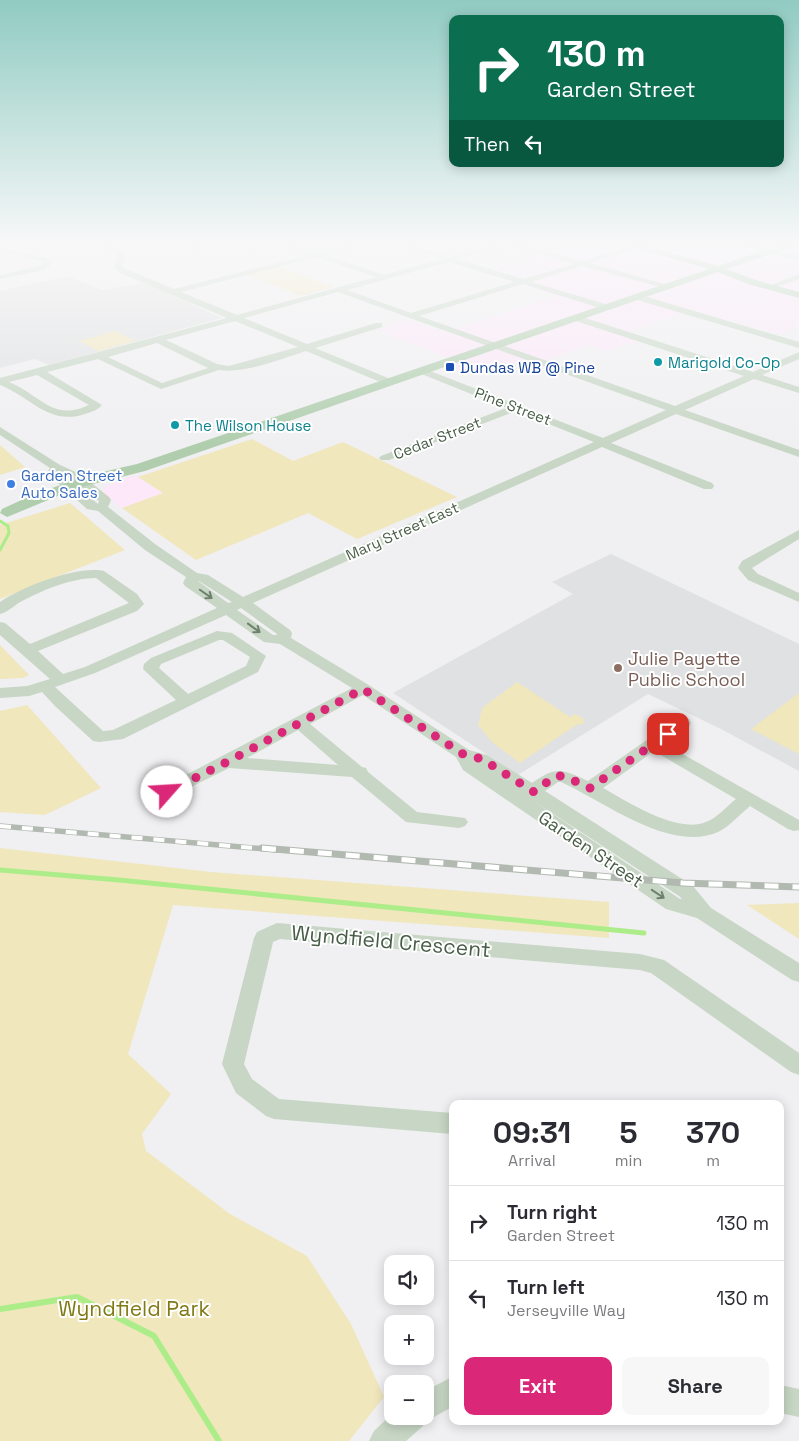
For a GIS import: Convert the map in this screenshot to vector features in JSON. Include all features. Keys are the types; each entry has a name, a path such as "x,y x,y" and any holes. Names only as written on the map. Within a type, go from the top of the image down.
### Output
{"main road":[{"path":"3,513 35,506 80,488 124,477 140,468 602,309"}],"street":[{"path":"214,309 389,382"},
{"path":"0,381 99,356 268,309"},
{"path":"395,309 799,454"},
{"path":"412,315 431,309"},
{"path":"677,309 799,346"},
{"path":"576,318 799,390"},
{"path":"99,356 162,386 218,368 239,368 379,325"},
{"path":"158,340 218,368"},
{"name":"Mary Street East","path":"0,693 29,691 90,670 799,355"},
{"name":"Pine Street","path":"422,370 708,486"},
{"path":"0,381 59,414 70,414 97,405 38,371"},
{"name":"Cedar Street","path":"385,458 516,407"},
{"name":"Garden Street","path":"0,430 56,467 53,472 80,488 91,506 102,508 150,547 193,576 203,578 242,602 285,633 283,640"},
{"path":"799,534 747,564 745,568 752,578 799,598"},
{"path":"0,610 3,605 14,599 73,576 95,573 100,574 132,597 137,604 132,608 28,650"},
{"name":"Garden Street","path":"193,576 190,583 269,639 283,640 463,754 482,759 686,891 704,913"},
{"path":"0,626 28,650 53,683 61,703 99,737 117,735 253,668 258,656 227,636 217,635 205,638 152,664 151,669 154,673 186,701"},
{"path":"167,792 363,689"},
{"path":"299,723 360,772 412,818 459,822"},
{"path":"590,788 683,723"},
{"path":"653,744 794,825"},
{"name":"Garden Street","path":"463,754 470,766 673,904 704,913 799,974"},
{"path":"227,762 360,772"},
{"path":"502,788 522,794 534,792 555,776 564,776 658,823 698,830 713,826 749,798"},
{"name":"Wyndfield Crescent","path":"449,1124 274,1109 244,1086 233,1064 264,938 277,931 640,962 657,966 799,1065"},
{"path":"434,1403 449,1394"},
{"path":"784,1400 799,1402"},
{"path":"384,1441 403,1425"}],"shaded area":[{"path":"0,309 203,309 222,318 49,365 35,359 0,368"},
{"path":"516,309 799,309 799,325 778,334 691,310 620,335 637,342 606,351 588,345 537,364 526,360 492,372 377,330 409,320 445,332"},
{"path":"135,475 163,493 122,508 104,495 103,491 106,486"},
{"name":"Julie Payette Public School","path":"611,554 799,644 799,771 721,729 648,694 518,775 393,693 573,594 552,582"}],"green space":[{"path":"116,331 135,341 98,351 79,341"},
{"path":"252,439 293,461 343,442 457,497 357,539 308,513 196,560 122,508 163,493 138,477"},
{"path":"0,445 25,467 0,475"},
{"path":"70,503 125,550 0,599 0,525"},
{"path":"0,645 29,675 23,678 0,679"},
{"path":"517,682 570,717 575,714 584,719 583,724 576,725 520,763 493,743 478,725 482,708"},
{"path":"799,693 799,754 751,729"},
{"path":"27,705 101,788 45,815 0,812 0,711"},
{"name":"Wyndfield Park","path":"0,848 211,872 609,902 609,938 173,905 128,1054 171,1094 142,1134 146,1151 230,1214 307,1256 351,1324 384,1397 349,1441 0,1441"},
{"path":"799,903 799,939 747,905"}],"waterway":[{"path":"0,521 8,526 9,533 0,550"},
{"path":"0,870 119,880 644,933"},
{"path":"0,1309 77,1297 154,1336 219,1441"}],"railway":[{"path":"0,826 277,850"},
{"path":"262,848 683,883 799,887"}],"place":[{"name":"Marigold Co-Op","path":"658,362"},
{"name":"Dundas WB @ Pine","path":"450,367"},
{"name":"The Wilson House","path":"175,425"},
{"name":"Garden Street Auto Sales","path":"11,484"},
{"name":"Julie Payette Public School","path":"618,668"}],"route":[{"path":"167,792 363,689 463,754 482,759 534,792 544,782 555,776 564,776 590,788 668,734"}]}
